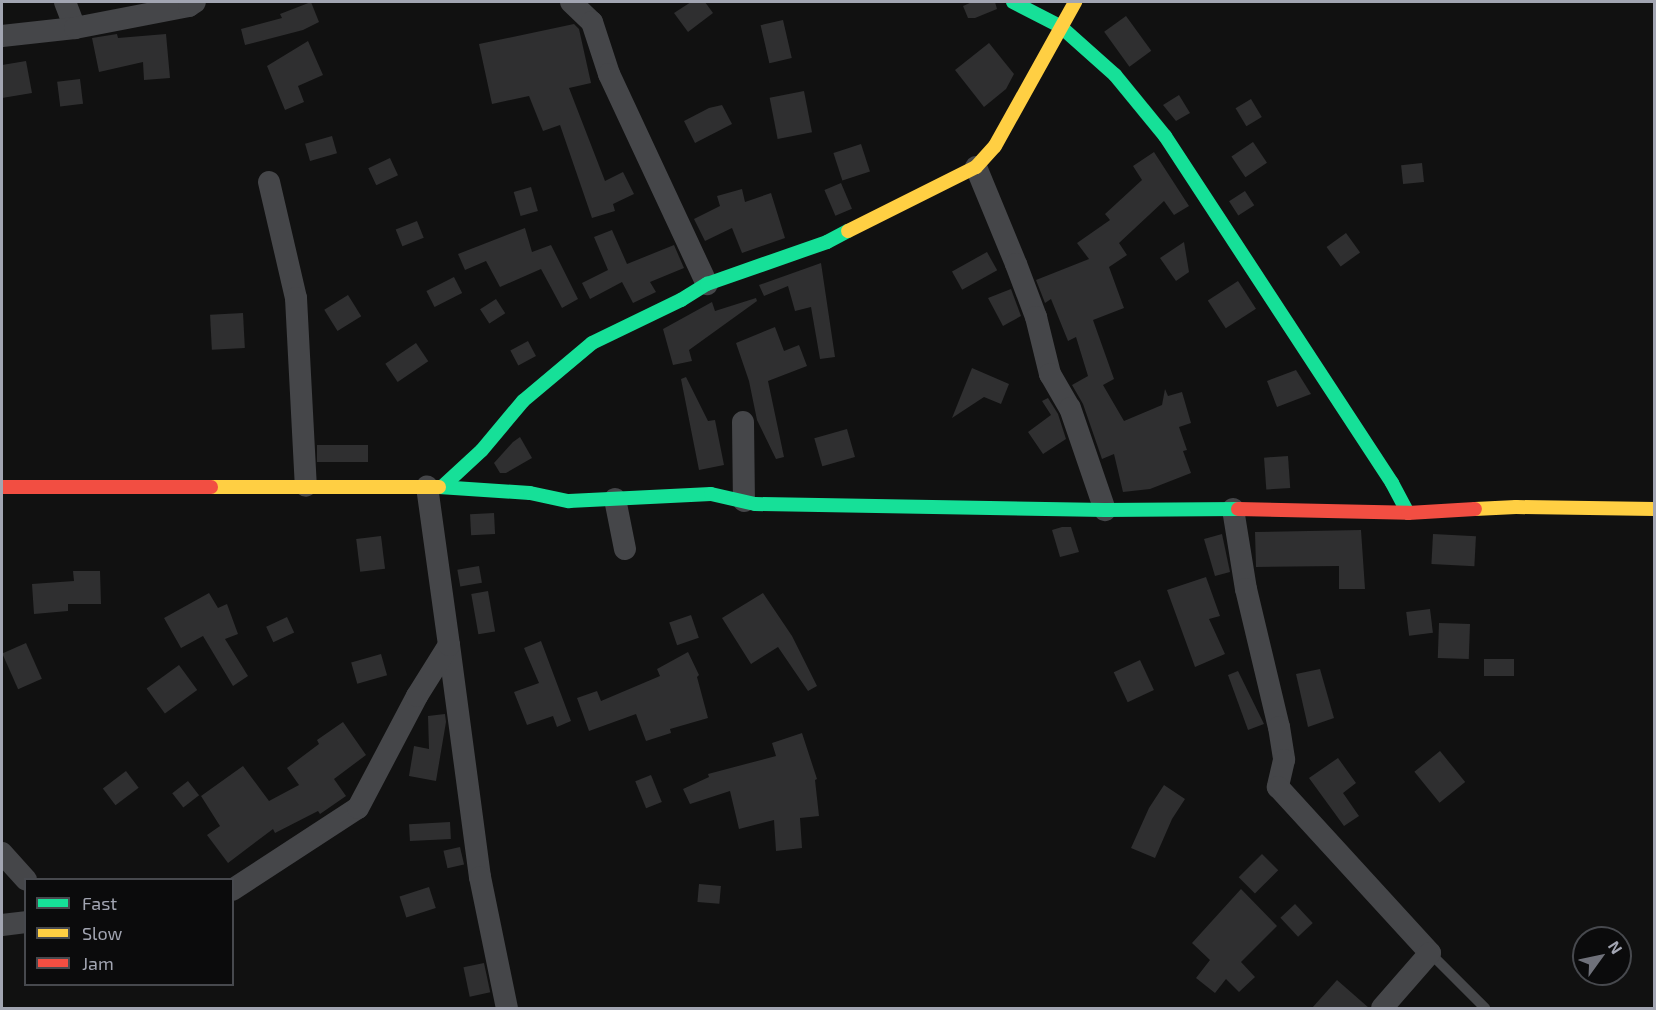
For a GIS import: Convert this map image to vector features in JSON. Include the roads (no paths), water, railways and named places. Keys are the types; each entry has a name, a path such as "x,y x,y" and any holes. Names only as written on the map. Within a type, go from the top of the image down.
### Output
{"street":[{"path":"65,2 75,28"},
{"path":"2,36 75,28 189,6 195,2"},
{"path":"571,2 592,22 609,74 707,284"},
{"path":"1013,2 1060,26 1115,75 1165,136 1392,483 1408,513"},
{"path":"434,487 482,450 522,401 592,343 681,300 707,284 827,242 975,167 995,146 1075,2"},
{"path":"975,167 1016,264 1036,317 1050,374 1070,408 1105,510"},
{"path":"269,182 296,298 306,486"},
{"path":"743,422 744,501"},
{"path":"2,487 434,487 530,493 569,501 711,494 744,501 1105,510 1233,509 1408,513 1516,507 1654,509"},
{"path":"434,487 448,645 480,877 507,1008"},
{"path":"615,499 625,549"},
{"path":"1233,509 1248,600 1279,727 1284,760 1278,787 1430,953 1382,1008"},
{"path":"234,889 358,808 417,696 448,645"},
{"path":"2,853 25,878"},
{"path":"2,925 24,922"}],"lane":[{"path":"1430,953 1485,1008"}]}
